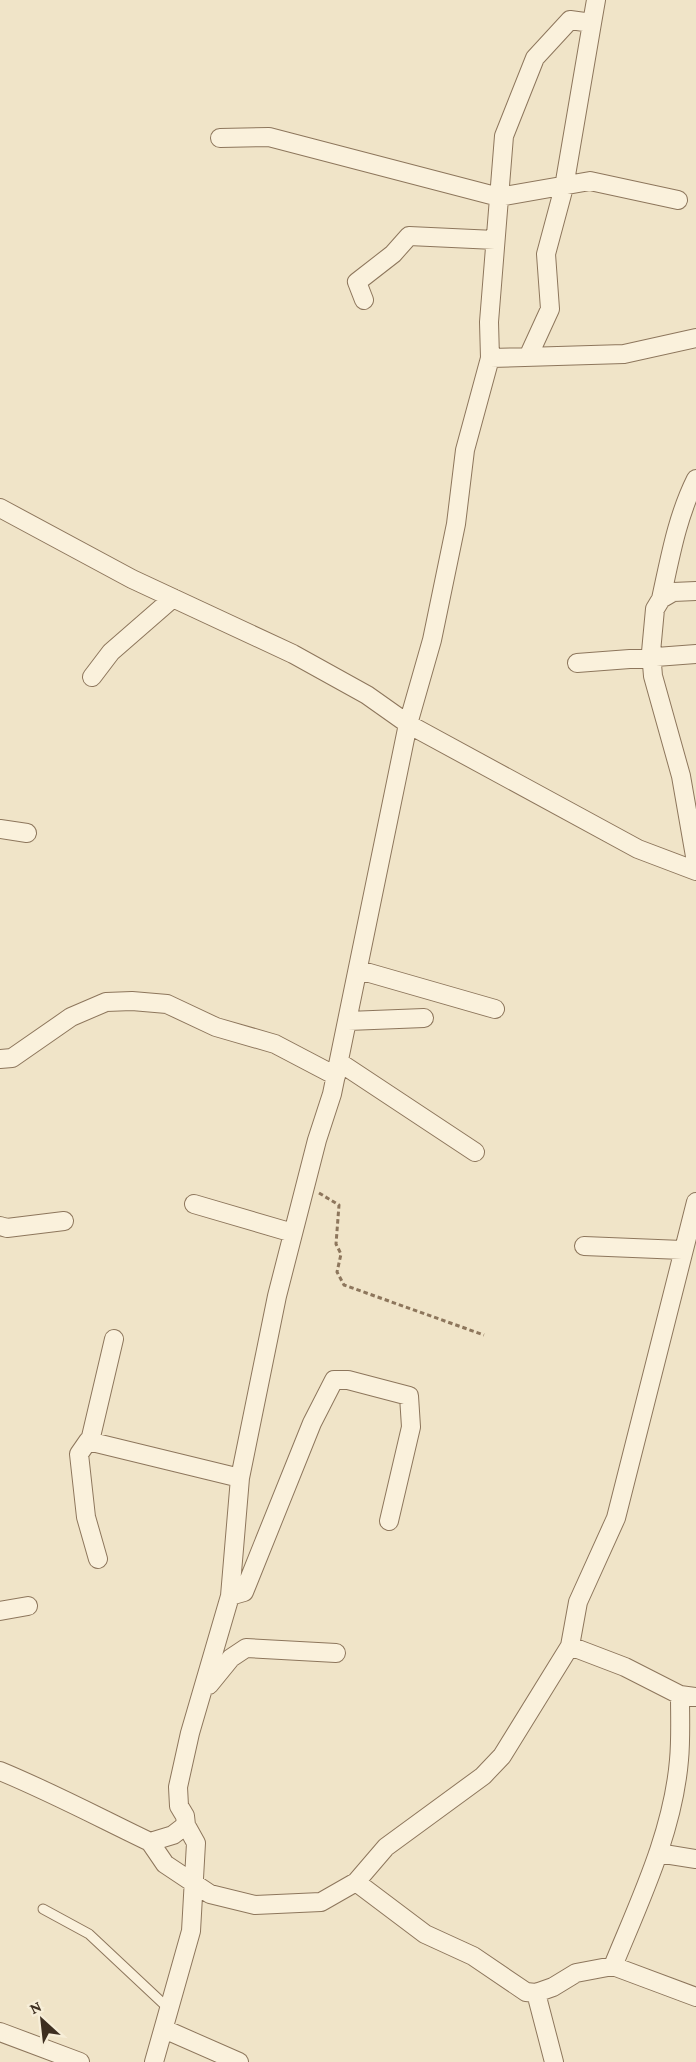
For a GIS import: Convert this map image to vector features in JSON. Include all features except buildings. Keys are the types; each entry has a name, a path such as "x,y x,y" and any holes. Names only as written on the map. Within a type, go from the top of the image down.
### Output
{"street":[{"path":"528,357 550,309 546,254 564,187 596,0"},
{"path":"154,2062 191,1931 196,1843 179,1806 178,1787 190,1733 204,1692 230,1596 240,1478 293,1233 338,1069 408,724 432,640 456,524 465,450 490,358 489,322 504,136 536,58 570,20 592,23"},
{"path":"220,138 269,137 498,197 590,181 678,200"},
{"path":"364,300 357,282 378,267 409,236 495,240"},
{"path":"490,358 624,354 696,338"},
{"path":"696,479 687,497 673,544 661,599 655,609 651,655 652,676 681,776 696,862"},
{"path":"0,508 132,579 293,654 367,696 408,724 638,849 696,871"},
{"path":"661,599 673,592 696,591"},
{"path":"92,677 111,652 173,598"},
{"path":"577,663 651,655 696,654"},
{"path":"0,830 27,833"},
{"path":"359,970 495,1009"},
{"path":"0,1059 12,1058 71,1017 106,1002 132,1001 167,1004 216,1027 275,1044 338,1069 475,1152"},
{"path":"348,1021 424,1018"},
{"path":"0,1771 49,1791 150,1842 165,1864 210,1894 266,1905 321,1902 356,1882 386,1847 483,1776 502,1756 570,1646 578,1602 616,1518 696,1202"},
{"path":"194,1204 293,1233"},
{"path":"0,1226 7,1228 64,1221"},
{"path":"584,1246 682,1250"},
{"path":"98,1558 86,1517 79,1454 90,1441 114,1339"},
{"path":"230,1596 244,1592 312,1423 334,1380 348,1380 410,1396 411,1428 389,1521"},
{"path":"90,1441 240,1478"},
{"path":"0,1611 28,1606"},
{"path":"570,1646 625,1667 688,1696 679,1760 658,1853 613,1966"},
{"path":"204,1692 231,1658 246,1648 336,1653"},
{"path":"150,1842 173,1835 186,1825"},
{"path":"658,1853 696,1859"},
{"path":"356,1882 425,1934 473,1956 526,1992 536,1993 553,1987 576,1973 613,1966 681,1989 696,1997"},
{"path":"536,1993 554,2062"},
{"path":"164,2029 239,2062"},
{"path":"0,2032 80,2062"}],"lane":[{"path":"43,1909 89,1934 169,2009"}],"path":[{"path":"306,1182 339,1205 336,1244 341,1254 337,1272 344,1285 484,1335"}]}
